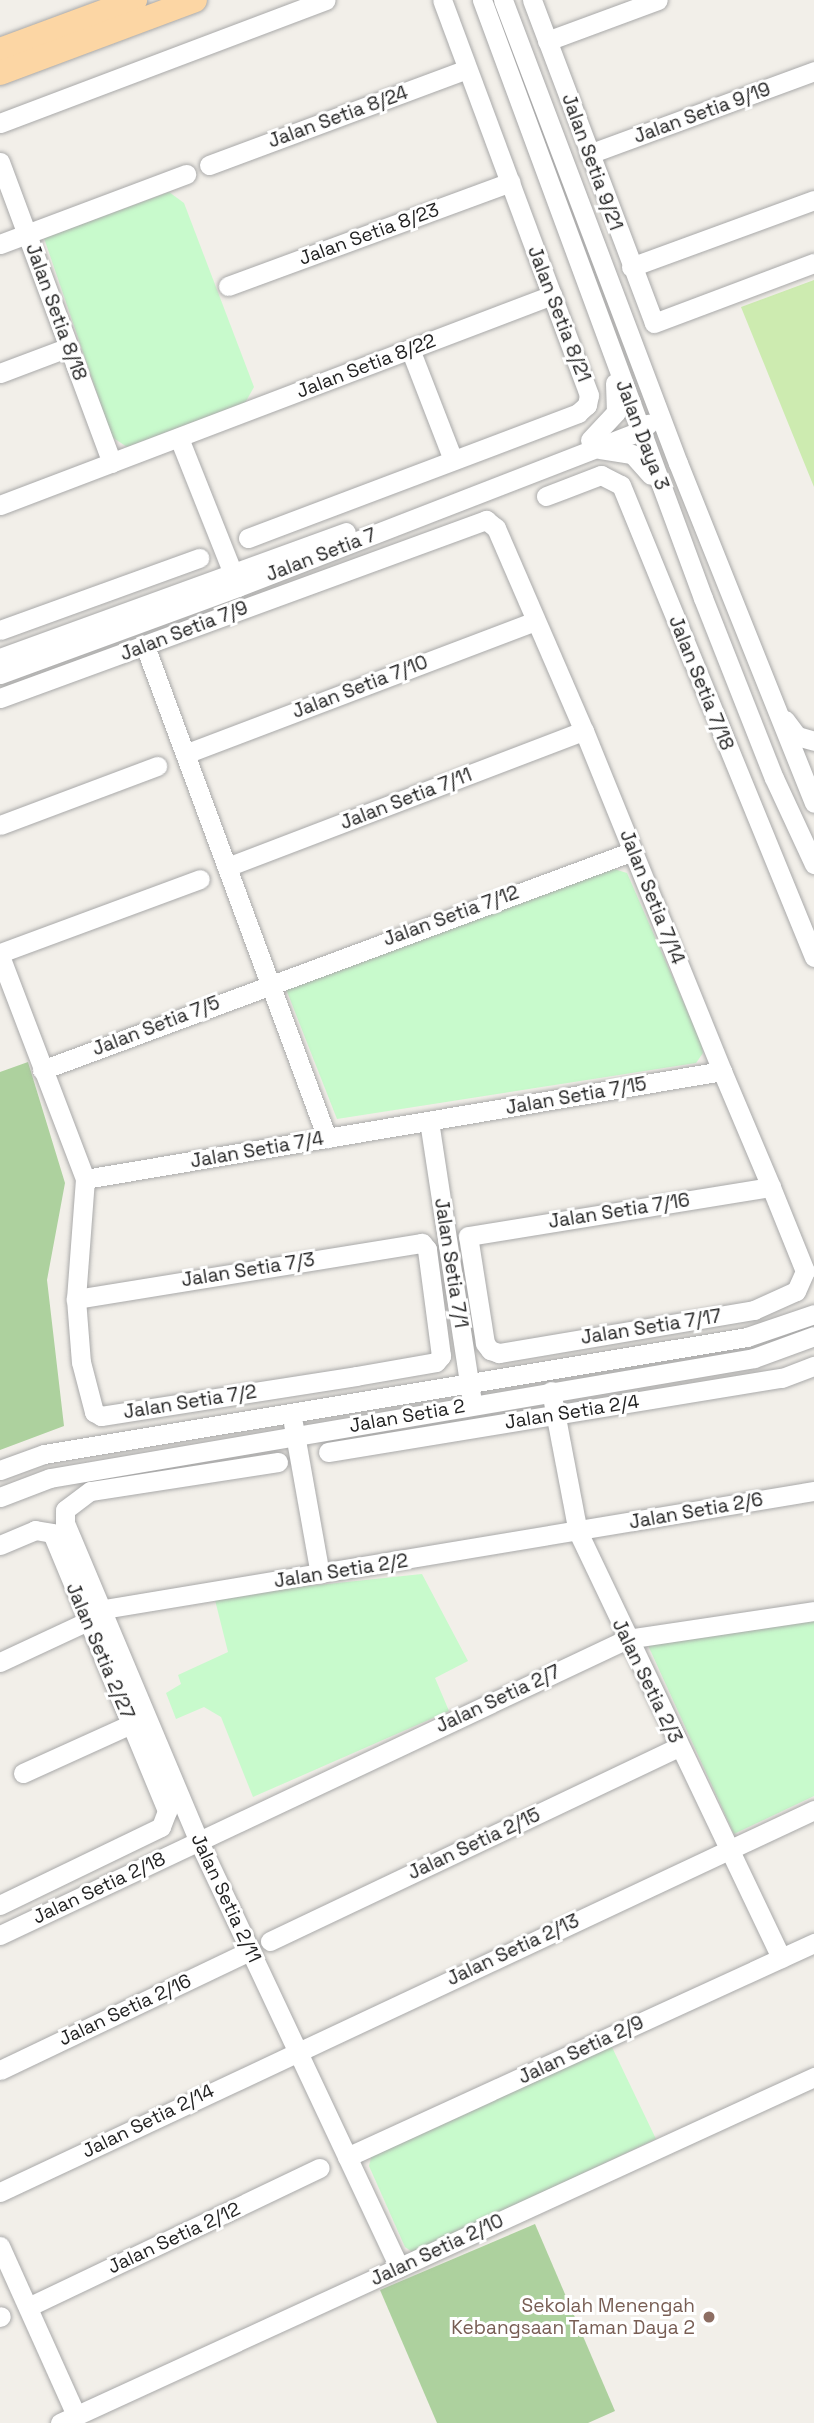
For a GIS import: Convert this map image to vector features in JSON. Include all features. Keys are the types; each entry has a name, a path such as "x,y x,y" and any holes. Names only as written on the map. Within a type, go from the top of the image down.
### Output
{"main road":[{"path":"0,50 135,0"},
{"path":"0,73 195,0"}],"street":[{"path":"0,123 326,0"},
{"name":"Jalan Setia 8/21","path":"248,538 578,413 587,405 589,395 442,0"},
{"name":"Jalan Daya 3","path":"482,0 611,355 642,425 664,494 703,598 741,686 774,778 814,864"},
{"name":"Jalan Daya 3","path":"503,0 678,463 814,803"},
{"name":"Jalan Setia 9/21","path":"532,0 654,323 814,263"},
{"path":"547,41 658,0"},
{"name":"Jalan Setia 8/24","path":"209,165 467,69"},
{"name":"Jalan Setia 9/19","path":"589,154 814,71"},
{"name":"Jalan Setia 8/18","path":"0,162 112,463"},
{"path":"0,244 186,174"},
{"name":"Jalan Setia 8/23","path":"228,286 510,182"},
{"path":"631,267 814,200"},
{"name":"Jalan Setia 8/22","path":"0,505 552,295"},
{"path":"0,373 69,347"},
{"path":"410,349 453,460"},
{"path":"611,355 617,412 593,444 632,454 664,494"},
{"path":"643,367 642,425 678,463"},
{"name":"Jalan Setia 7","path":"0,674 642,425"},
{"path":"179,438 235,581"},
{"name":"Jalan Setia 7/18","path":"546,496 595,476 615,479 814,957"},
{"name":"Jalan Setia 7/14","path":"486,520 496,528 584,731 805,1271 804,1280"},
{"name":"Jalan Setia 7/9","path":"0,698 486,520"},
{"path":"2,624 199,558"},
{"name":"Jalan Setia 7","path":"0,657 235,581"},
{"path":"672,611 703,598"},
{"name":"Jalan Setia 7/10","path":"185,754 536,621"},
{"path":"145,646 327,1139"},
{"path":"741,686 778,758 801,770"},
{"path":"766,686 788,727 814,741"},
{"name":"Jalan Setia 7/11","path":"227,867 584,731"},
{"path":"814,752 788,782 814,853"},
{"path":"0,825 157,766"},
{"name":"Jalan Setia 7/12","path":"270,982 633,851"},
{"path":"85,1179 0,955 200,879"},
{"name":"Jalan Setia 7/5","path":"42,1070 270,982"},
{"name":"Jalan Setia 7/15","path":"429,1121 722,1071"},
{"name":"Jalan Setia 7/4","path":"85,1179 429,1121"},
{"name":"Jalan Setia 7/1","path":"429,1121 471,1395"},
{"name":"Jalan Setia 7/2","path":"85,1179 76,1299 89,1405 101,1416 436,1362"},
{"name":"Jalan Setia 7/16","path":"490,1350 468,1236 771,1187"},
{"name":"Jalan Setia 7/3","path":"76,1299 422,1243 428,1250 442,1345 436,1362"},
{"name":"Jalan Setia 7/17","path":"490,1350 499,1353 754,1310 796,1291 804,1280"},
{"name":"Jalan Setia 2","path":"0,1497 50,1478 296,1435 747,1337 814,1314"},
{"name":"Jalan Setia 2","path":"0,1470 44,1454 292,1415 471,1395 551,1391 754,1357 814,1336"},
{"name":"Jalan Setia 2/4","path":"328,1452 782,1378 814,1366"},
{"name":"Jalan Setia 2/3","path":"551,1391 578,1532 781,1958"},
{"path":"292,1415 320,1574"},
{"name":"Jalan Setia 2/11","path":"278,1462 90,1491 65,1510 65,1523 104,1609 199,1842 399,2267"},
{"name":"Jalan Setia 2/6","path":"578,1532 814,1491"},
{"name":"Jalan Setia 2/27","path":"0,1545 35,1530 52,1533 167,1811 166,1820 161,1827 0,1905"},
{"name":"Jalan Setia 2/2","path":"104,1609 578,1532"},
{"name":"Jalan Setia 2/7","path":"199,1842 627,1639 814,1611"},
{"path":"0,1662 88,1621"},
{"path":"23,1773 131,1724"},
{"name":"Jalan Setia 2/15","path":"270,1941 679,1747"},
{"name":"Jalan Setia 2/13","path":"297,2050 814,1810"},
{"name":"Jalan Setia 2/18","path":"0,1935 199,1842"},
{"name":"Jalan Setia 2/9","path":"347,2157 814,1943"},
{"name":"Jalan Setia 2/16","path":"0,2070 250,1951"},
{"name":"Jalan Setia 2/14","path":"0,2192 297,2050"},
{"name":"Jalan Setia 2/10","path":"68,2419 814,2077"},
{"name":"Jalan Setia 2/12","path":"28,2307 320,2168"},
{"path":"0,2246 28,2307 68,2419"}],"green space":[{"path":"169,192 184,203 254,387 245,403 127,447 112,437 44,238"},
{"path":"814,280 814,487 741,307"},
{"path":"614,869 627,873 701,1042 703,1053 696,1063 337,1119 284,984"},
{"path":"28,1062 65,1183 47,1280 64,1426 0,1450 0,1072"},
{"path":"422,1574 468,1661 435,1678 449,1711 253,1797 221,1717 204,1707 176,1719 166,1693 181,1684 178,1675 228,1652 214,1596"},
{"path":"814,1618 814,1796 734,1834 647,1643"},
{"path":"610,2043 656,2139 414,2253 405,2247 369,2166 372,2154"},
{"path":"535,2224 615,2411 588,2423 437,2423 380,2290"}],"place":[{"name":"Sekolah Menengah Kebangsaan Taman Daya 2","path":"709,2317"}]}
